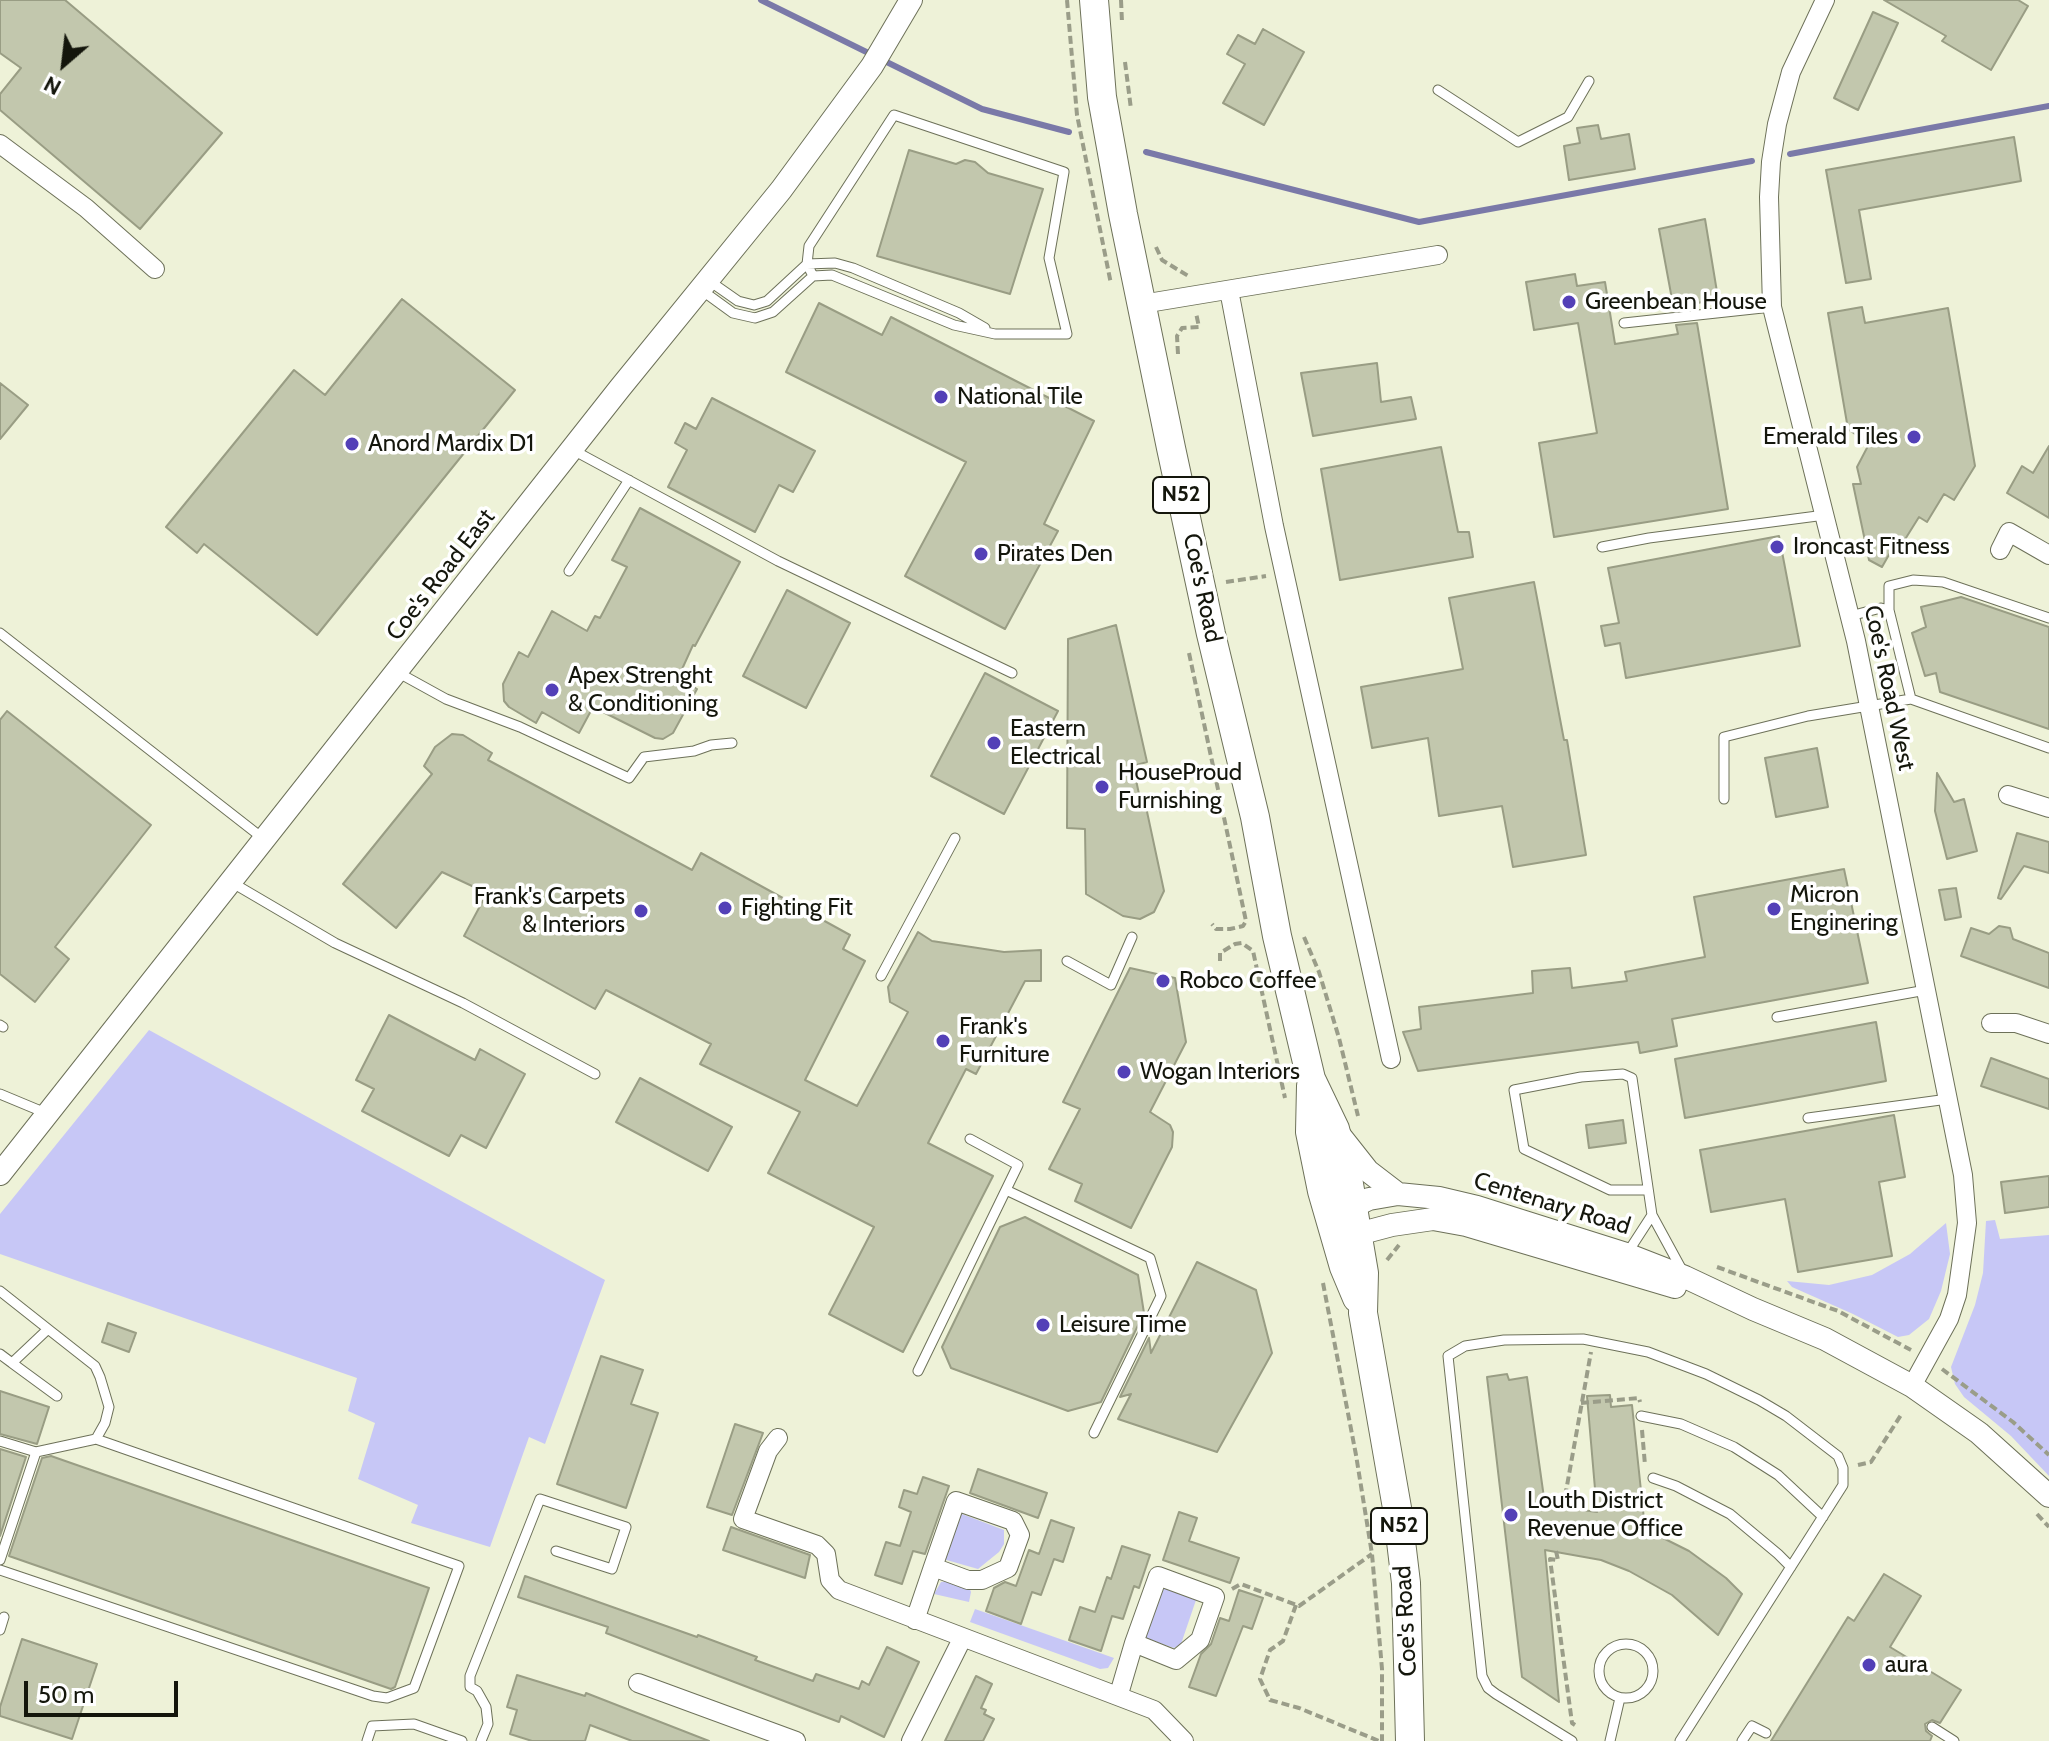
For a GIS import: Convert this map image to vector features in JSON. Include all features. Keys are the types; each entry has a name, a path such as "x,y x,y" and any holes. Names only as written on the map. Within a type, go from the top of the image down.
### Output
{"main road":[{"name":"Coe's Road","path":"1094,0 1102,97 1142,304 1211,634 1255,817 1277,936 1311,1079 1310,1132 1364,1273 1363,1313 1402,1553 1410,1741"},
{"name":"Coe's Road","path":"1311,1079 1347,1126 1343,1223"}],"street":[{"name":"Coe's Road East","path":"0,1174 572,449 781,190 872,66 911,0"},
{"name":"Coe's Road West","path":"1825,0 1791,72 1777,124 1769,197 1772,307 1850,616 1963,1175 1967,1223 1962,1267 1949,1319 1912,1386"},
{"path":"0,144 86,208 155,269"},
{"path":"1142,304 1438,255"},
{"path":"1229,290 1284,574 1391,1059"},
{"path":"2000,550 2009,532 2049,555"},
{"path":"2008,795 2049,808"},
{"path":"1991,1023 2016,1023 2049,1034"},
{"path":"1347,1126 1368,1171 1398,1194"},
{"name":"Centenary Road","path":"1343,1223 1369,1199 1398,1194 1439,1198 1626,1254 1825,1339 1912,1386 1979,1433 2049,1496"},
{"name":"Centenary Road","path":"1343,1223 1392,1225 1433,1219 1466,1225 1753,1309"},
{"path":"778,1438 768,1451 743,1519 817,1545 826,1554 830,1580 839,1590 962,1639 1119,1694 1154,1710 1184,1741"},
{"path":"915,1620 933,1567 956,1501 1013,1521 1020,1535 1008,1568 982,1580 968,1580 933,1567"},
{"path":"1119,1694 1134,1643 1158,1576 1215,1597 1200,1640 1176,1660 1134,1643"},
{"path":"911,1741 962,1639"},
{"path":"638,1683 796,1741"}],"lane":[{"path":"1438,90 1518,142 1568,117 1589,81"},
{"path":"704,284 733,313 755,318 773,312 813,276 832,275 954,325 995,334 1067,334 1049,258 1064,172 894,115 809,246 807,264 813,276"},
{"path":"704,284 738,301 754,305 767,301 807,264 835,263 959,313 995,334"},
{"path":"1624,323 1772,307"},
{"path":"572,449 778,561 1012,673"},
{"path":"569,571 629,480"},
{"path":"1602,547 1825,515"},
{"path":"1911,699 1889,610 1889,586 1913,580 1943,582 2049,618"},
{"path":"1850,616 1881,608 1889,610"},
{"path":"0,633 265,840"},
{"path":"397,672 446,699 520,727 629,778 644,757 732,743"},
{"path":"1724,799 1724,737 1808,716 1911,699 2049,748"},
{"path":"881,976 955,838"},
{"path":"231,882 335,943 463,1003 595,1074"},
{"path":"1067,961 1111,985 1132,937"},
{"path":"1777,1017 1926,990"},
{"path":"1648,1190 1610,1190 1524,1149 1514,1090 1581,1077 1623,1074 1632,1078 1652,1215 1685,1277"},
{"path":"0,1094 48,1114"},
{"path":"1808,1118 1948,1099"},
{"path":"918,1371 1018,1165 970,1139"},
{"path":"1006,1190 1150,1258 1161,1296 1094,1433"},
{"path":"1626,1254 1652,1215"},
{"path":"0,1291 95,1366 109,1407 96,1439"},
{"path":"12,1363 48,1329"},
{"path":"1572,1741 1488,1688 1482,1676 1448,1356 1465,1346 1504,1340 1593,1341 1648,1352 1759,1400 1838,1456 1843,1468 1843,1485 1680,1741"},
{"path":"0,1354 57,1396"},
{"path":"1641,1416 1681,1424 1734,1447 1778,1475 1823,1517"},
{"path":"0,1441 36,1452 96,1439 459,1566 414,1688 387,1698 373,1696 0,1570"},
{"path":"0,1560 36,1452"},
{"path":"1653,1478 1676,1486 1730,1514 1791,1567"},
{"path":"481,1741 488,1724 486,1707 477,1691 470,1687 470,1676 540,1499 626,1527 612,1569 556,1551"},
{"path":"0,1630 4,1617"},
{"path":"1628,1644 1645,1652 1652,1663 1653,1673 1645,1690 1635,1697 1620,1698 1608,1691 1600,1680 1599,1671 1605,1654 1612,1647 1628,1644"},
{"path":"1610,1741 1620,1698"},
{"path":"367,1741 372,1726 414,1724 462,1741"},
{"path":"1742,1741 1752,1726 1766,1733"},
{"path":"1932,1727 1954,1741"}],"path":[{"path":"1121,0 1122,25"},
{"path":"1124,49 1131,114"},
{"path":"1154,243 1162,260 1190,275 1199,327 1182,328 1177,336 1178,356"},
{"path":"1228,595 1225,579 1284,574"},
{"path":"1303,935 1319,972 1339,1038 1347,1126"},
{"path":"1220,961 1220,953 1235,944 1242,943 1253,951 1286,1103"},
{"path":"1386,1261 1400,1244 1411,1239"},
{"path":"1296,1605 1283,1641 1270,1650 1260,1679 1270,1700 1299,1708 1380,1741 1382,1669 1372,1554 1321,1271"},
{"path":"1563,1508 1593,1341"},
{"path":"1843,1468 1871,1462 1901,1415"},
{"path":"2027,1505 2049,1527"},
{"path":"1556,1551 1558,1560 1550,1559 1572,1723 1582,1729"},
{"path":"1215,1597 1241,1584 1299,1606 1372,1554"}],"shaded area":[{"path":"149,1030 605,1280 545,1444 529,1437 490,1547 411,1523 418,1505 358,1479 375,1423 348,1411 357,1378 0,1254 0,1214"},
{"path":"1995,1220 2000,1239 2049,1235 2049,1476 2011,1436 1964,1397 1955,1384 1951,1367 1975,1305 1983,1273 1986,1221"},
{"path":"1946,1223 1950,1254 1941,1291 1929,1319 1909,1335 1898,1337 1792,1287 1787,1281 1829,1285 1872,1275 1910,1254"},
{"path":"962,1514 1004,1530 1004,1544 999,1552 978,1569 943,1559"},
{"path":"941,1582 969,1587 969,1602 934,1594"},
{"path":"1162,1585 1196,1600 1181,1644 1174,1648 1144,1636"},
{"path":"975,1609 1114,1658 1108,1668 1100,1669 970,1622"}],"building":[{"path":"0,0 65,0 222,133 140,229 0,110 0,94 21,68 0,53"},
{"path":"1884,0 2018,0 2028,6 1991,70 1942,41 1946,36"},
{"path":"1873,12 1898,23 1858,110 1834,98"},
{"path":"1263,29 1304,52 1264,125 1223,103 1245,64 1227,54 1238,35 1255,44"},
{"path":"1598,125 1601,139 1629,134 1635,169 1569,180 1564,146 1580,143 1577,128"},
{"path":"2014,137 2021,181 1859,210 1871,279 1846,283 1826,170"},
{"path":"909,150 956,164 965,160 975,162 988,173 1043,189 1010,294 877,256"},
{"path":"1705,219 1718,298 1694,304 1695,308 1674,310 1659,229"},
{"path":"1575,274 1577,286 1605,282 1615,344 1678,334 1676,325 1697,323 1728,509 1554,537 1539,443 1597,433 1578,323 1534,330 1526,282"},
{"name":"Anord Mardix D1","path":"402,299 515,390 317,635 204,544 197,553 166,527 294,370 325,395"},
{"name":"National Tile","path":"819,303 882,335 891,317 1094,421 1044,524 1058,531 1005,629 905,576 966,462 786,372"},
{"name":"Emerald Tiles","path":"1862,307 1865,323 1948,308 1975,466 1954,500 1944,494 1927,522 1919,517 1899,549 1894,546 1882,567 1869,560 1853,484 1861,484 1857,467 1869,444 1848,429 1828,313"},
{"path":"1377,363 1381,402 1411,397 1416,419 1313,436 1301,373"},
{"path":"0,383 28,405 0,439"},
{"path":"712,398 815,451 793,492 779,485 755,532 668,487 687,450 675,443 685,423 696,429"},
{"path":"2049,446 2049,518 2007,493 2022,466 2033,473"},
{"path":"1441,447 1458,532 1469,532 1473,557 1340,580 1321,469"},
{"path":"640,508 740,562 678,678 697,689 673,733 663,739 655,738 593,707 579,733 542,712 536,723 509,707 504,701 503,684 519,652 528,657 552,611 587,631 595,616 600,618 627,567 612,560"},
{"path":"1779,536 1800,646 1626,678 1620,643 1605,646 1601,626 1619,623 1608,568"},
{"path":"1534,582 1564,740 1567,740 1586,855 1513,867 1502,806 1439,816 1428,738 1372,748 1361,687 1463,669 1449,598"},
{"path":"787,590 850,623 806,708 743,676"},
{"path":"1961,597 2049,627 2049,729 1940,692 1936,673 1925,676 1912,633 1926,627 1921,607"},
{"name":"HouseProud Furnishing","path":"1116,625 1147,762 1133,766 1142,808 1146,807 1164,891 1154,912 1140,919 1123,916 1086,894 1085,829 1067,828 1068,639"},
{"name":"Eastern Electrical","path":"985,673 1058,711 1004,814 931,776"},
{"path":"7,711 151,825 55,947 69,959 35,1002 0,974 0,720"},
{"name":"Frank's Carpets & Interiors","path":"452,734 463,735 492,753 488,760 692,870 701,853 850,935 843,949 865,961 805,1080 857,1106 908,1012 890,1002 888,987 918,932 932,941 1004,952 1041,950 1041,981 1025,981 976,1074 966,1069 928,1143 993,1176 903,1352 829,1314 874,1227 768,1173 800,1112 700,1064 711,1044 606,990 595,1009 464,936 487,893 442,872 396,928 343,884 432,774 424,766 435,747"},
{"path":"1817,748 1828,807 1776,817 1765,758"},
{"path":"1937,773 1954,802 1964,799 1977,851 1947,859 1935,811"},
{"path":"2017,833 2049,842 2049,873 2024,866 2001,899 1998,898"},
{"path":"1844,869 1868,983 1672,1019 1677,1046 1640,1053 1638,1042 1418,1071 1403,1032 1421,1029 1419,1007 1533,993 1532,971 1570,968 1572,988 1627,981 1625,972 1705,957 1694,897"},
{"path":"1956,888 1961,917 1945,920 1939,890"},
{"path":"1999,926 2010,928 2013,939 2049,953 2049,988 1961,956 1971,928 1989,934"},
{"name":"Wogan Interiors","path":"1130,968 1175,978 1186,1042 1150,1112 1170,1125 1172,1147 1131,1228 1075,1201 1082,1184 1049,1169 1080,1109 1063,1102"},
{"path":"389,1015 475,1060 480,1049 525,1074 486,1148 461,1135 449,1156 362,1111 374,1089 356,1080"},
{"path":"1876,1022 1886,1081 1685,1118 1675,1059"},
{"path":"1991,1058 2049,1079 2049,1109 1981,1086"},
{"path":"640,1078 732,1127 708,1171 616,1122"},
{"path":"1894,1115 1905,1177 1879,1182 1892,1256 1798,1272 1785,1199 1711,1212 1700,1150"},
{"path":"1623,1120 1626,1143 1589,1148 1586,1125"},
{"path":"2049,1176 2049,1207 2005,1213 2001,1182"},
{"name":"Leisure Time","path":"1025,1217 1138,1275 1144,1313 1101,1402 1068,1411 951,1368 942,1347 1000,1227"},
{"path":"1197,1262 1256,1290 1272,1353 1217,1452 1118,1419 1131,1394 1120,1397 1149,1338 1151,1353"},
{"path":"108,1323 136,1333 129,1352 102,1342"},
{"path":"601,1356 643,1370 631,1404 658,1413 626,1508 557,1484"},
{"path":"1507,1374 1509,1380 1527,1377 1545,1505 1597,1512 1587,1396 1610,1395 1611,1407 1632,1405 1645,1529 1689,1551 1742,1594 1718,1635 1672,1595 1629,1571 1601,1560 1545,1550 1559,1702 1522,1677 1487,1377"},
{"path":"0,1391 49,1407 37,1444 0,1434"},
{"path":"735,1424 763,1433 732,1515 707,1507"},
{"path":"0,1449 26,1457 0,1536"},
{"path":"51,1456 429,1588 395,1687 391,1689 9,1556 42,1458"},
{"path":"978,1469 1047,1493 1038,1518 970,1493"},
{"path":"923,1477 949,1486 925,1554 913,1551 902,1584 875,1575 886,1542 900,1546 911,1512 899,1507 904,1490 917,1494"},
{"path":"1179,1512 1197,1518 1189,1541 1239,1558 1230,1583 1163,1560"},
{"path":"1051,1520 1074,1528 1063,1562 1054,1559 1041,1595 1032,1592 1021,1624 986,1611 994,1588 1005,1582 1016,1586 1029,1550 1039,1554"},
{"path":"731,1527 810,1555 805,1578 723,1550"},
{"path":"1122,1546 1150,1555 1139,1588 1134,1586 1123,1619 1112,1616 1101,1651 1069,1640 1080,1607 1095,1612"},
{"name":"aura","path":"1884,1574 1921,1596 1890,1647 1961,1690 1940,1723 1932,1720 1925,1724 1926,1731 1932,1736 1930,1741 1771,1741 1848,1617 1854,1621"},
{"path":"525,1576 698,1635 813,1681 816,1674 859,1689 862,1681 869,1685 887,1647 919,1662 884,1737 841,1716 839,1722 606,1633 608,1627 518,1597"},
{"path":"1239,1590 1263,1598 1252,1629 1243,1626 1216,1696 1189,1687 1201,1654 1211,1644 1220,1618 1229,1621"},
{"path":"22,1639 97,1664 72,1739 0,1716 0,1707"},
{"path":"517,1675 585,1696 586,1693 709,1741 632,1741 590,1725 585,1741 532,1741 510,1734 517,1710 507,1707"},
{"path":"976,1676 992,1684 981,1708 986,1710 984,1714 994,1719 983,1741 945,1741"}],"waterway":[{"path":"761,0 982,109 1069,132"},
{"path":"1790,154 2049,106"},
{"path":"1146,152 1419,222 1752,161"}],"place":[{"name":"Greenbean House","path":"1569,302"},
{"name":"National Tile","path":"941,397"},
{"name":"Emerald Tiles","path":"1914,437"},
{"name":"Anord Mardix D1","path":"352,444"},
{"name":"Ironcast Fitness","path":"1777,547"},
{"name":"Pirates Den","path":"981,554"},
{"name":"Apex Strenght & Conditioning","path":"552,690"},
{"name":"Eastern Electrical","path":"994,743"},
{"name":"HouseProud Furnishing","path":"1102,787"},
{"name":"Fighting Fit","path":"725,908"},
{"name":"Micron Enginering","path":"1774,909"},
{"name":"Frank's Carpets & Interiors","path":"641,911"},
{"name":"Robco Coffee","path":"1163,981"},
{"name":"Frank's Furniture","path":"943,1041"},
{"name":"Wogan Interiors","path":"1124,1072"},
{"name":"Leisure Time","path":"1043,1325"},
{"name":"Louth District Revenue Office","path":"1511,1515"},
{"name":"aura","path":"1869,1665"}]}
